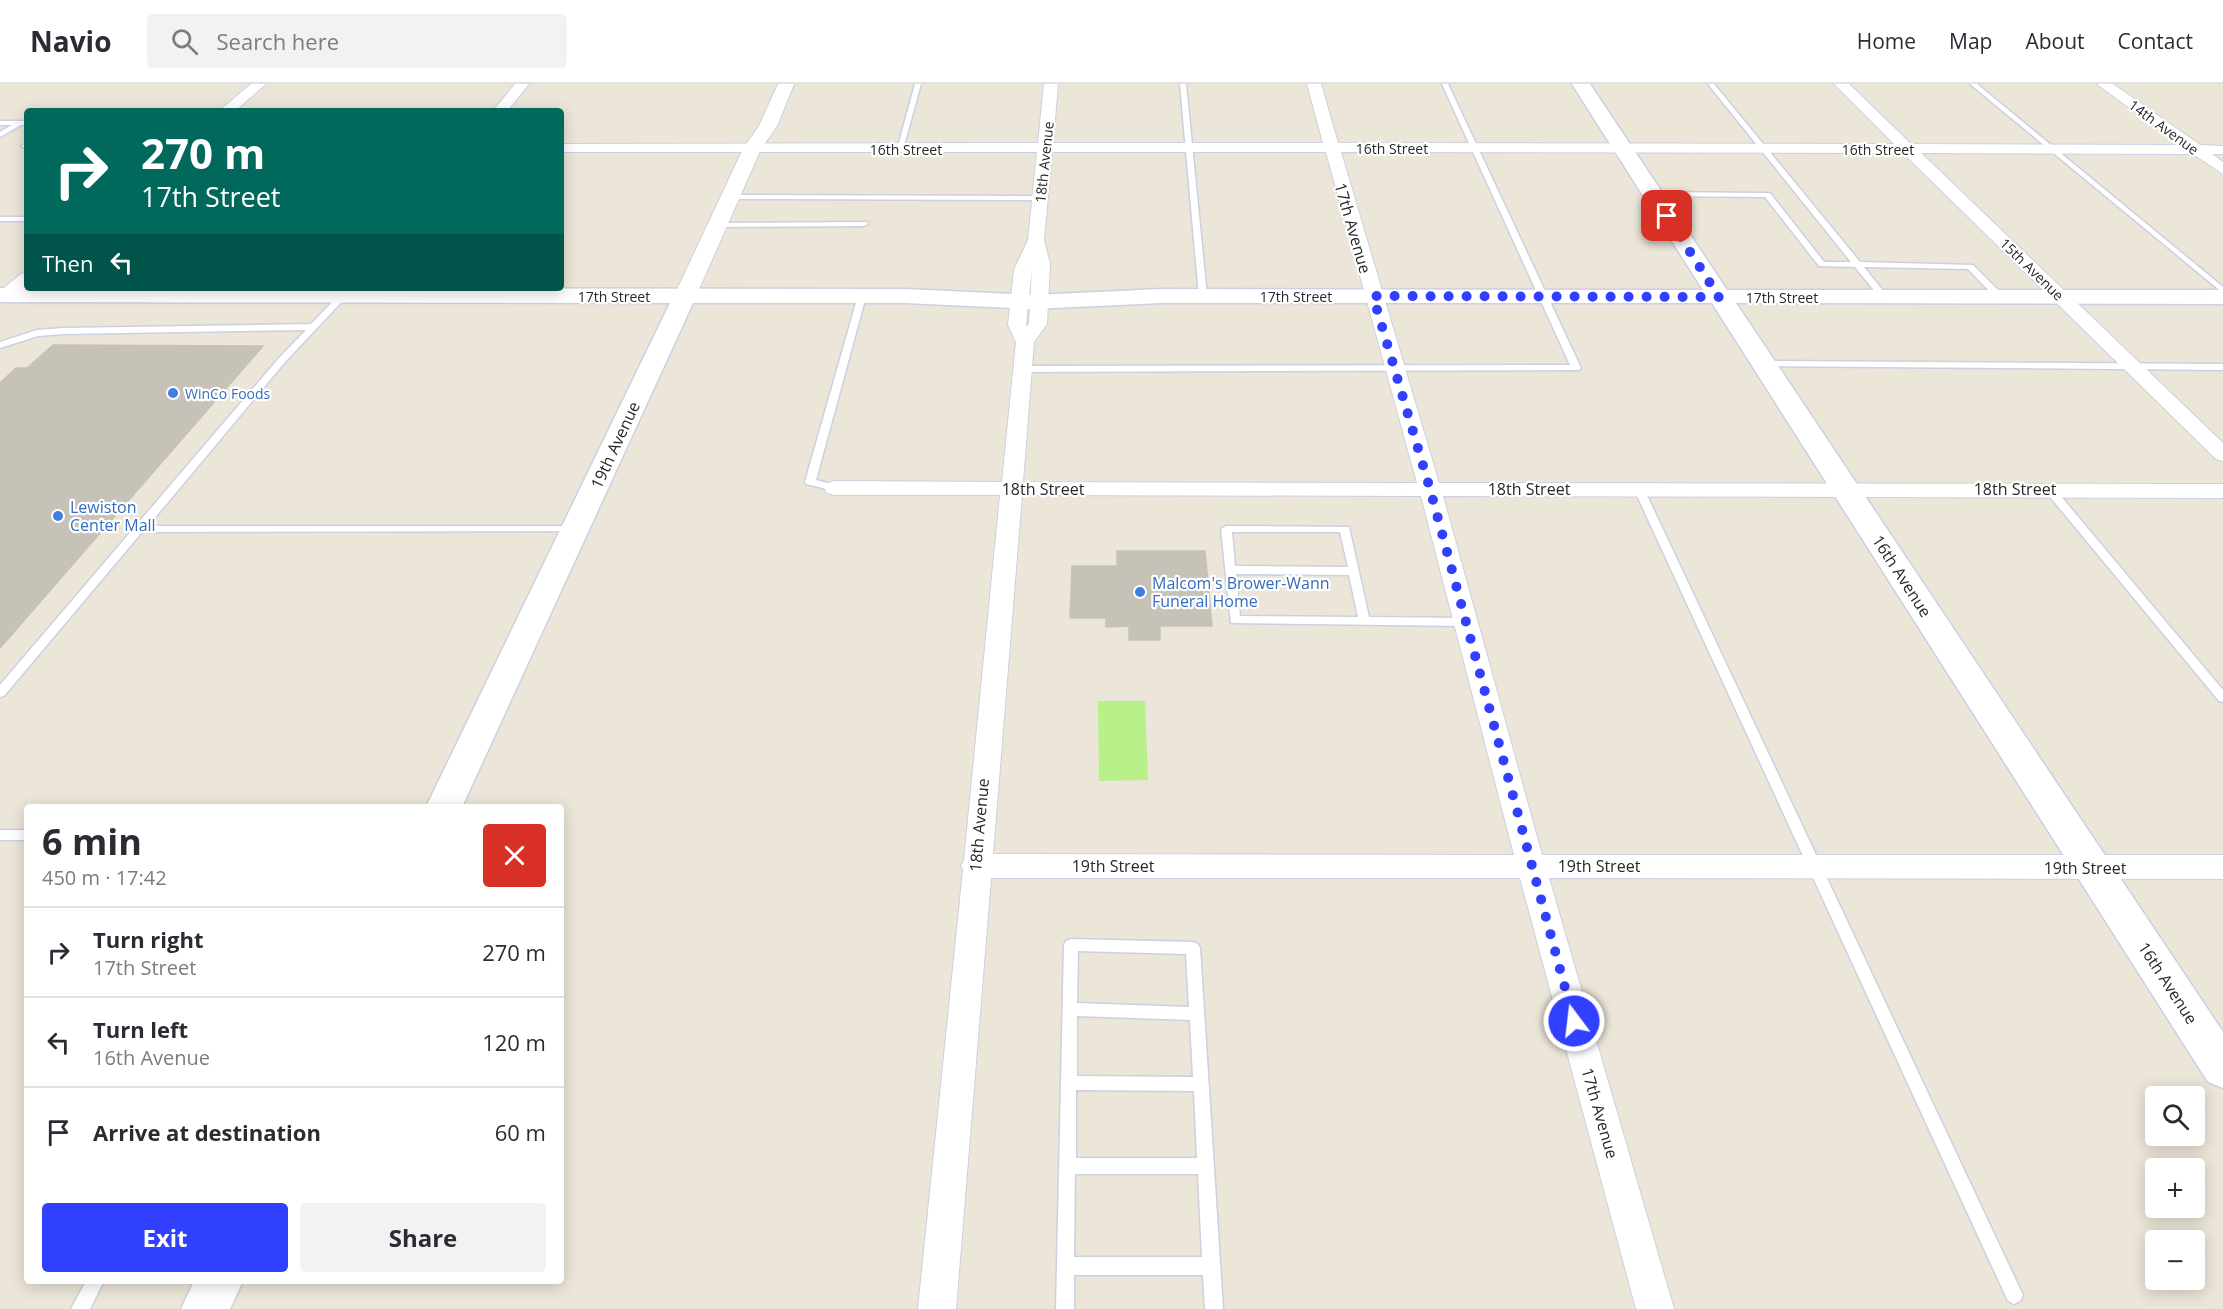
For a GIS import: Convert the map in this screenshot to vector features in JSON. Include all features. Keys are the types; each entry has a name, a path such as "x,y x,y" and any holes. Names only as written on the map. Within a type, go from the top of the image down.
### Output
{"main road":[{"name":"16th Avenue","path":"1581,84 2223,1068"},
{"name":"17th Street","path":"3,295 348,291 685,296 1030,295 1098,302 1161,296 2223,297"},
{"name":"19th Avenue","path":"445,804 685,296"},
{"path":"206,1309 218,1284"}],"street":[{"path":"230,108 259,84"},
{"path":"502,108 522,84"},
{"name":"19th Avenue","path":"685,296 752,149 768,126 786,84"},
{"name":"18th Avenue","path":"937,1309 975,867 1022,369 1025,342 1038,324 1030,295 1041,264 1036,240 1052,84"},
{"name":"17th Avenue","path":"1314,84 1330,149 1430,489 1530,865 1655,1309"},
{"name":"15th Avenue","path":"1841,84 2223,455"},
{"name":"14th Avenue","path":"2104,84 2223,170"},
{"name":"16th Street","path":"564,148 1622,147 2223,150"},
{"path":"3,295 24,280"},
{"name":"18th Street","path":"835,488 2223,491"},
{"name":"19th Street","path":"975,867 1530,865 2093,869 2223,867"}],"lane":[{"path":"899,149 918,84"},
{"path":"1184,84 1203,296"},
{"path":"1022,369 1576,368 1445,84"},
{"path":"1711,84 1884,297"},
{"path":"1973,84 2223,291"},
{"path":"0,123 23,123"},
{"path":"0,135 23,123"},
{"path":"1653,194 1767,195 1822,264 1970,267 1998,296"},
{"path":"730,197 1041,198"},
{"path":"0,219 24,219"},
{"path":"718,225 864,224"},
{"path":"0,693 312,327 348,291"},
{"path":"835,488 810,482 862,296"},
{"path":"0,345 37,333 63,331 312,327"},
{"path":"1763,364 2223,368"},
{"path":"1640,489 2014,1295"},
{"path":"2050,490 2223,698"},
{"path":"139,529 576,529"},
{"path":"1364,621 1345,529 1226,529 1235,620 1465,622"},
{"path":"1230,570 1354,571"},
{"path":"0,835 24,835"},
{"path":"1065,1309 1071,945 1193,948 1214,1309"},
{"path":"1070,1010 1197,1014"},
{"path":"1069,1083 1201,1084"},
{"path":"1068,1166 1206,1166"},
{"path":"1066,1266 1211,1266"},
{"path":"80,1309 93,1284"}],"green space":[{"path":"1098,701 1145,701 1148,780 1099,781"}],"building":[{"name":"Lewiston Center Mall","path":"53,345 263,346 0,648 0,383 16,368 27,368"},
{"name":"Malcom's Brower-Wann Funeral Home","path":"1117,551 1205,551 1212,626 1160,626 1160,640 1129,640 1129,626 1106,627 1106,618 1070,618 1072,566 1117,566"}],"place":[{"name":"WinCo Foods","path":"173,393"},
{"name":"Lewiston Center Mall","path":"58,516"},
{"name":"Malcom's Brower-Wann Funeral Home","path":"1140,592"}],"route":[{"path":"1574,1021 1430,489 1373,296 1719,297 1667,216"}]}
